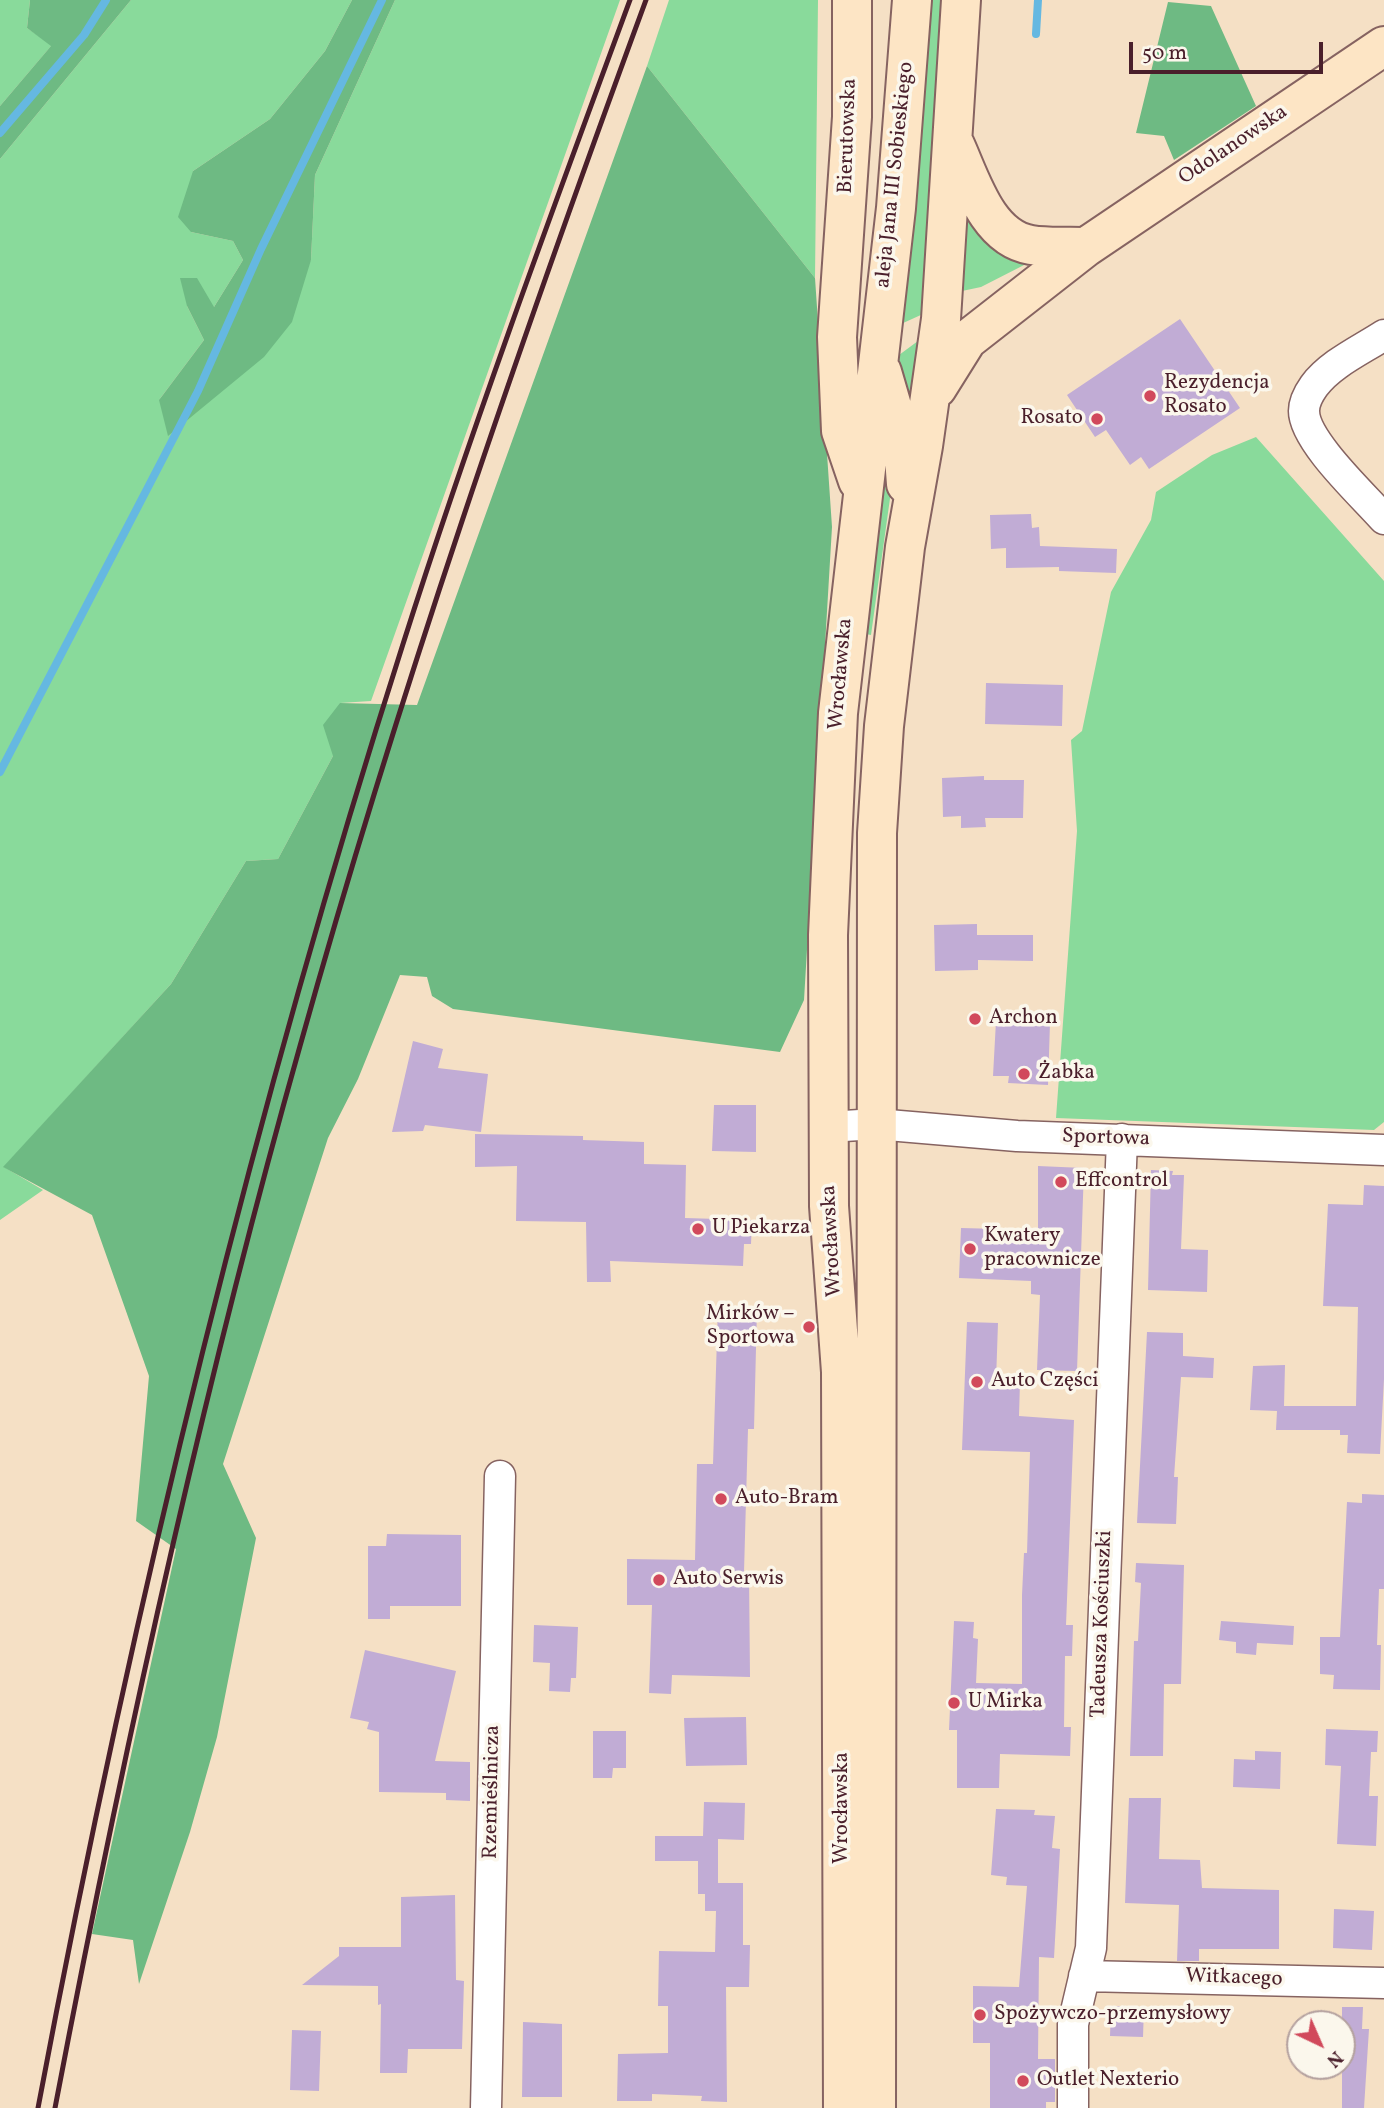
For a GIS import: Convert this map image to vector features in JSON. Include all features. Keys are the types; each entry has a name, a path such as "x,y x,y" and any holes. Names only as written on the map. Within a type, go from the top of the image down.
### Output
{"main road":[{"name":"Bierutowska","path":"852,0 852,117 837,337 841,431 861,491"},
{"name":"aleja Jana III Sobieskiego","path":"878,367 896,208 912,0"},
{"path":"941,319 961,0"},
{"name":"Odolanowska","path":"931,389 967,340 1086,247 1384,46"},
{"path":"953,140 979,198 1001,232 1029,245 1086,247"},
{"name":"Odolanowska","path":"878,367 941,319 1086,247"},
{"name":"Bierutowska","path":"842,271 854,318 878,367"},
{"name":"Wrocławska","path":"876,2108 878,819 884,726 908,520 941,319"},
{"name":"Wrocławska","path":"843,2108 841,1372 830,1214 828,935 838,713 861,491 878,367"},
{"name":"Wrocławska","path":"878,367 903,444 908,520"}],"street":[{"path":"1384,335 1327,372 1314,386 1303,412 1310,432 1331,460 1384,519"},
{"name":"Sportowa","path":"828,1127 876,1125 1017,1136 1384,1150"},
{"name":"Tadeusza Kościuszki","path":"1073,2108 1073,2024 1091,1948 1122,1139"},
{"name":"Rzemieślnicza","path":"486,2108 500,1476"},
{"name":"Witkacego","path":"1084,1976 1384,1983"}],"green space":[{"path":"0,0 30,0 27,28 52,45 0,106"},
{"path":"30,0 131,0 0,159 0,106 51,46 27,28"},
{"path":"131,0 352,0 325,51 270,119 193,171 191,232 233,241 243,260 214,307 187,306 204,340 159,400 311,260 315,175 395,0 620,0 371,701 340,703 333,756 278,859 246,861 171,984 4,1167 43,1190 0,1220 0,159"},
{"path":"352,0 395,0 315,175 311,260 292,322 264,357 168,436 159,400 204,340 187,306 180,278 197,278 214,307 243,260 233,241 191,232 178,217 193,171 270,119 325,51"},
{"path":"669,0 818,0 815,278 647,66"},
{"path":"927,0 942,0 923,314 901,324"},
{"path":"1168,2 1211,6 1256,106 1174,160 1164,136 1136,133"},
{"path":"647,66 815,278 832,527 804,1000 780,1052 453,1009 432,996 427,977 400,975 358,1079 328,1138 223,1464 256,1538 217,1737 190,1832 139,1984 133,1940 92,1934 176,1549 136,1521 149,1376 92,1215 3,1167 171,984 246,861 278,859 333,756 323,725 340,703 417,705"},
{"path":"965,207 1028,263 981,287 962,291"},
{"path":"918,341 921,343 912,431 891,368 899,355"},
{"path":"883,433 892,484 871,635 861,633"},
{"path":"1256,437 1384,581 1384,1122 1374,1130 1056,1118 1077,831 1071,740 1082,731 1111,592 1151,520 1156,492 1212,455"}],"building":[{"name":"Rezydencja Rosato","path":"1180,319 1240,408 1149,469 1141,457 1130,465 1106,430 1095,437 1067,395"},
{"path":"1031,514 1032,528 1039,527 1040,546 1117,549 1116,573 1059,571 1059,567 1006,568 1006,548 991,549 990,515"},
{"path":"986,683 1063,685 1062,726 985,724"},
{"path":"984,776 984,780 1024,780 1023,818 985,818 986,827 961,828 961,816 943,817 942,778"},
{"path":"977,924 977,935 1033,935 1033,961 978,960 978,970 935,971 934,925"},
{"path":"996,1021 1050,1023 1048,1085 1008,1083 1009,1076 993,1076"},
{"path":"413,1041 443,1049 438,1068 488,1074 481,1132 425,1125 423,1131 392,1132"},
{"path":"714,1105 756,1105 756,1152 712,1151"},
{"path":"475,1134 583,1136 583,1140 644,1142 644,1164 686,1165 685,1218 752,1220 751,1244 744,1244 743,1266 610,1261 611,1282 587,1282 586,1222 516,1221 517,1166 475,1167"},
{"path":"1038,1166 1084,1168 1077,1371 1037,1370 1040,1295 1031,1294 1031,1281 959,1278 961,1228 1038,1230"},
{"path":"1151,1170 1173,1171 1172,1175 1184,1175 1181,1249 1208,1250 1207,1292 1148,1290"},
{"path":"1364,1185 1384,1186 1384,1379 1380,1454 1347,1453 1348,1435 1340,1435 1340,1430 1276,1430 1277,1411 1250,1410 1253,1366 1285,1365 1284,1406 1356,1406 1358,1307 1323,1306 1328,1204 1363,1205"},
{"path":"718,1306 757,1308 754,1429 748,1429 744,1572 749,1572 750,1677 672,1675 671,1694 649,1693 652,1605 627,1605 627,1559 695,1560 697,1464 713,1464"},
{"path":"967,1322 998,1323 996,1381 1020,1382 1019,1416 1074,1420 1066,1625 1073,1625 1072,1656 1065,1656 1064,1727 1071,1727 1070,1756 1000,1754 999,1788 957,1788 957,1730 949,1730 954,1621 974,1622 973,1638 978,1639 976,1683 1022,1684 1022,1595 1024,1553 1027,1553 1030,1452 962,1450"},
{"path":"1147,1332 1183,1333 1183,1356 1214,1358 1213,1378 1181,1377 1174,1477 1178,1477 1176,1524 1137,1523"},
{"path":"1362,1494 1384,1495 1384,1589 1379,1589 1377,1645 1381,1645 1380,1690 1333,1689 1334,1675 1320,1674 1320,1637 1340,1637 1347,1502 1362,1503"},
{"path":"387,1534 461,1535 461,1606 390,1606 390,1619 368,1619 368,1546 386,1546"},
{"path":"1136,1563 1184,1565 1181,1684 1164,1684 1163,1756 1130,1756 1134,1641 1138,1641 1141,1583 1135,1582"},
{"path":"1221,1621 1294,1626 1293,1645 1257,1643 1256,1655 1236,1653 1236,1642 1219,1640"},
{"path":"534,1625 578,1627 576,1678 571,1678 570,1692 549,1691 550,1663 533,1662"},
{"path":"365,1650 456,1671 435,1761 470,1762 470,1801 446,1800 446,1793 379,1792 379,1732 367,1729 369,1722 350,1718"},
{"path":"746,1717 747,1765 686,1766 684,1718"},
{"path":"1326,1729 1378,1731 1377,1752 1371,1752 1369,1796 1378,1796 1376,1846 1337,1844 1341,1766 1325,1765"},
{"path":"593,1731 626,1731 626,1768 613,1768 612,1778 593,1778"},
{"path":"1255,1751 1281,1752 1280,1789 1233,1787 1234,1759 1255,1760"},
{"path":"1129,1798 1161,1798 1159,1859 1200,1860 1202,1888 1279,1890 1279,1949 1199,1949 1199,1961 1177,1961 1179,1905 1125,1903"},
{"path":"704,1802 745,1803 744,1840 718,1839 718,1883 743,1883 743,1945 750,1945 749,1987 726,1987 727,2102 701,2101 702,2096 652,2094 652,2101 617,2101 618,2054 668,2053 668,2006 658,2006 659,1951 715,1952 716,1911 705,1911 705,1894 698,1894 698,1861 655,1861 655,1836 703,1836"},
{"path":"996,1809 1035,1810 1034,1815 1055,1816 1052,1848 1060,1849 1054,1958 1039,1957 1038,2059 1055,2059 1055,2102 1046,2102 1046,2108 990,2108 990,2043 973,2043 973,1986 1019,1987 1027,1886 1006,1885 1007,1877 991,1875"},
{"path":"455,1895 456,1980 464,1981 462,2049 408,2049 407,2073 380,2073 381,2004 378,2005 378,1986 302,1985 339,1956 339,1947 401,1947 401,1897"},
{"path":"1334,1909 1374,1911 1372,1950 1333,1948"},
{"path":"1111,2006 1144,2007 1143,2037 1110,2036"},
{"path":"1342,2007 1363,2007 1362,2029 1369,2029 1364,2108 1342,2108 1342,2080 1356,2080 1356,2010 1342,2010"},
{"path":"523,2022 562,2024 562,2097 522,2097"},
{"path":"292,2030 321,2031 319,2091 290,2090"}],"waterway":[{"path":"0,133 84,35 106,0"},
{"path":"0,772 198,391 261,249 382,0"},
{"path":"1036,34 1038,0"}],"railway":[{"path":"38,2108 74,1923 154,1554 198,1370 294,1005 347,824 456,482 630,0"},
{"path":"55,2108 108,1841 166,1574 230,1309 300,1046 378,782 462,520 552,259 646,0"}],"place":[{"name":"Rezydencja Rosato","path":"1150,396"},
{"name":"Rosato","path":"1097,419"},
{"name":"Archon","path":"975,1019"},
{"name":"Żabka","path":"1024,1074"},
{"name":"Effcontrol","path":"1061,1182"},
{"name":"U Piekarza","path":"698,1229"},
{"name":"Kwatery pracownicze","path":"970,1249"},
{"name":"Mirków – Sportowa","path":"809,1327"},
{"name":"Auto Części","path":"977,1382"},
{"name":"Auto-Bram","path":"721,1499"},
{"name":"Auto Serwis","path":"659,1580"},
{"name":"U Mirka","path":"954,1703"},
{"name":"Spożywczo-przemysłowy","path":"980,2015"},
{"name":"Outlet Nexterio","path":"1023,2081"}]}
